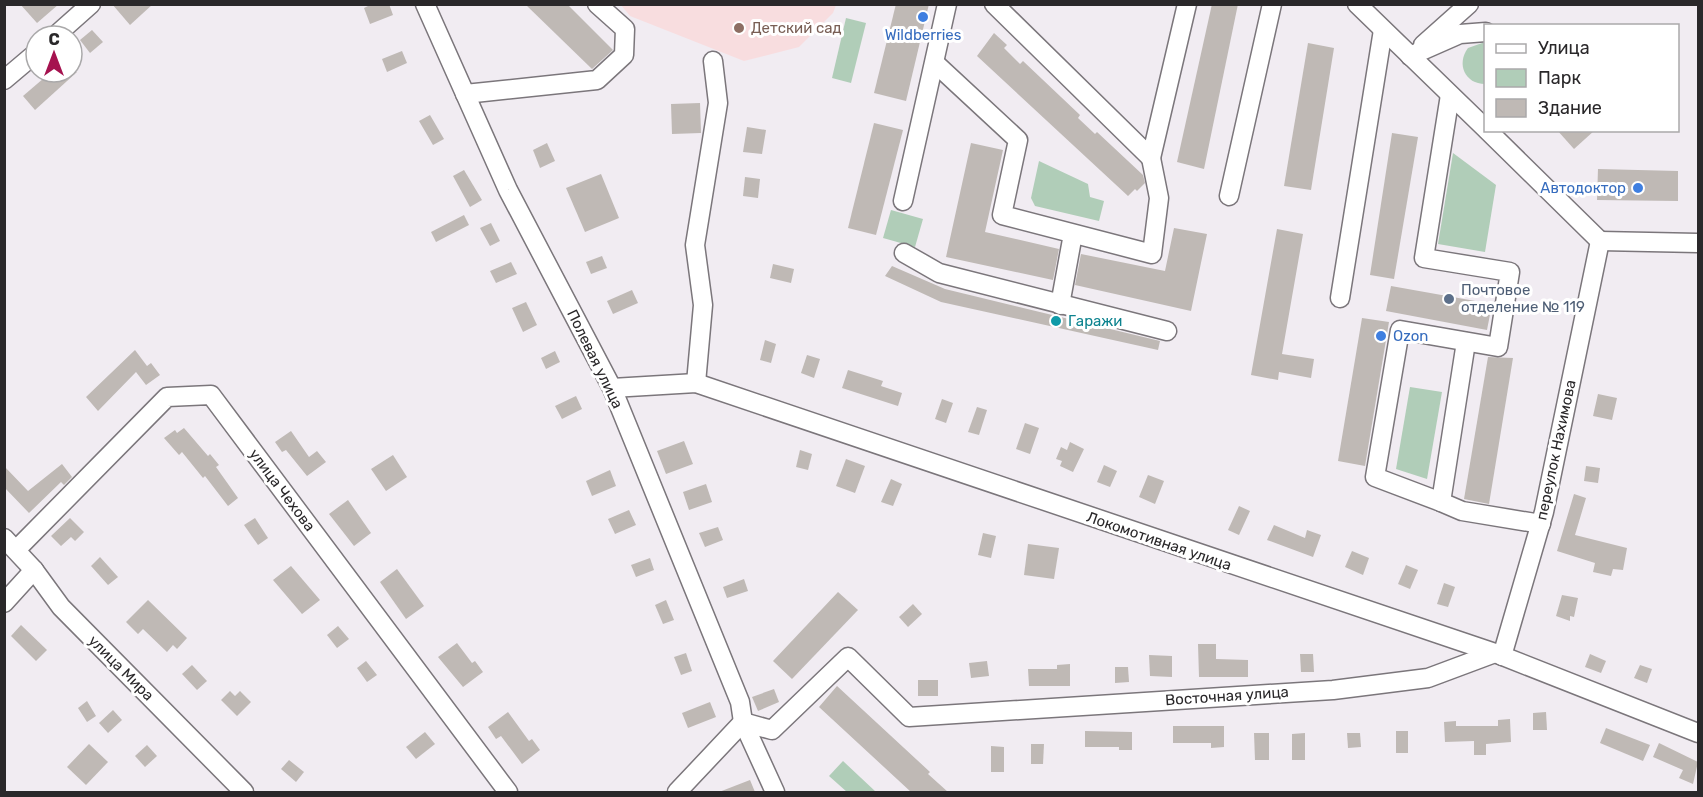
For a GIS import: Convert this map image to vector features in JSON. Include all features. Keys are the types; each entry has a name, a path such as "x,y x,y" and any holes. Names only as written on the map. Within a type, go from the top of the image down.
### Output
{"street":[{"path":"69,24 92,4"},
{"name":"Полевая улица","path":"425,4 508,190 612,388 740,702 743,722 775,792"},
{"path":"465,94 597,80 624,55 625,29 597,4"},
{"path":"903,201 936,64 947,4"},
{"path":"994,4 1151,158"},
{"path":"936,64 1018,140 1002,215 1152,254 1159,198 1151,158 1187,4"},
{"path":"1229,196 1272,4"},
{"path":"1357,4 1450,95 1484,123"},
{"path":"1410,56 1469,4"},
{"path":"1340,298 1383,30"},
{"path":"1410,56 1460,34 1484,32"},
{"path":"696,383 703,305 695,245 718,103 713,61"},
{"path":"4,80 24,63"},
{"path":"1450,95 1424,258 1510,272 1498,347 1400,330 1375,477 1462,511 1541,524"},
{"path":"1493,132 1600,241 1698,243"},
{"path":"1060,305 1073,234"},
{"name":"переулок Нахимова","path":"1498,655 1541,524 1600,241"},
{"path":"904,253 939,273 1167,331"},
{"path":"1441,501 1466,342"},
{"name":"Локомотивная улица","path":"612,388 696,383 1498,655 1698,733"},
{"name":"улица Чехова","path":"10,544 167,397 211,395 508,792"},
{"name":"улица Мира","path":"10,544 34,570 61,608 244,792"},
{"path":"4,603 34,570"},
{"name":"Восточная улица","path":"743,722 772,730 848,657 909,717 1333,690 1428,678 1498,655"},
{"path":"677,792 743,722"}],"shaded area":[{"name":"Детский сад","path":"621,5 836,5 833,13 799,47 744,61 630,16"}],"green space":[{"path":"846,18 866,23 851,83 832,78"},
{"path":"1484,42 1484,84 1472,81 1464,72 1464,54 1468,48"},
{"path":"1453,153 1496,185 1485,252 1438,244"},
{"path":"1039,161 1088,184 1090,197 1104,201 1099,221 1035,206 1031,198"},
{"path":"891,210 923,219 915,247 883,238"},
{"path":"1410,387 1442,392 1427,479 1396,469"},
{"path":"843,761 876,792 847,792 829,776"}],"building":[{"path":"20,4 59,4 37,23"},
{"path":"112,4 153,4 130,25"},
{"path":"372,4 389,4 393,15 370,24 364,8"},
{"path":"525,4 567,4 613,50 592,69"},
{"path":"896,4 929,4 906,101 874,93"},
{"path":"1212,4 1238,4 1204,169 1177,162"},
{"path":"92,30 103,42 90,53 84,45 84,37"},
{"path":"994,33 1007,45 1004,48 1020,64 1023,61 1080,115 1078,118 1095,134 1097,132 1143,175 1145,183 1137,191 1135,189 1128,196 977,56"},
{"path":"1308,43 1334,48 1311,190 1284,186"},
{"path":"402,51 407,63 387,72 382,59"},
{"path":"37,84 64,84 35,110 23,96"},
{"path":"700,103 701,133 672,134 671,104"},
{"path":"430,115 444,139 433,145 419,121"},
{"path":"874,123 903,130 876,235 848,228"},
{"path":"747,127 766,130 762,154 743,152"},
{"path":"1559,132 1593,132 1574,149"},
{"path":"1392,133 1418,137 1394,279 1370,275"},
{"path":"547,143 555,161 540,168 533,150"},
{"path":"971,143 1003,150 985,232 1059,249 1053,280 946,257"},
{"path":"1598,169 1678,171 1678,201 1597,200"},
{"path":"464,170 482,200 470,207 453,176"},
{"path":"601,174 619,218 585,232 566,188"},
{"path":"745,177 760,179 758,198 743,196"},
{"path":"464,215 469,225 436,242 431,232"},
{"path":"491,223 500,241 490,246 480,228"},
{"path":"1174,228 1207,234 1191,311 1075,285 1081,254 1165,271"},
{"path":"1277,229 1303,234 1282,354 1314,359 1311,378 1279,372 1278,380 1251,375"},
{"path":"602,256 607,268 591,274 586,262"},
{"path":"511,262 517,274 496,283 490,271"},
{"path":"773,264 794,269 791,283 770,278"},
{"name":"Гаражи","path":"892,266 945,289 1160,341 1158,350 941,302 885,276"},
{"path":"1391,286 1492,304 1487,330 1386,311"},
{"path":"632,290 638,303 613,314 607,301"},
{"path":"526,302 537,325 523,332 512,308"},
{"path":"1362,318 1389,322 1365,466 1338,461"},
{"path":"765,340 776,344 771,363 760,360"},
{"path":"135,350 147,366 151,363 160,375 146,385 136,372 98,411 86,397"},
{"path":"555,351 560,362 546,369 541,358"},
{"path":"807,355 820,359 814,378 801,373"},
{"path":"1488,357 1513,358 1489,504 1464,499"},
{"path":"848,370 883,381 881,386 902,393 898,406 842,388"},
{"path":"1598,394 1617,398 1612,420 1593,416"},
{"path":"576,396 582,409 562,419 555,406"},
{"path":"942,399 953,403 946,423 935,419"},
{"path":"977,407 987,410 979,435 968,432"},
{"path":"1025,423 1039,428 1030,454 1016,449"},
{"path":"184,428 208,456 210,454 219,465 216,467 238,498 228,506 205,476 203,478 182,452 179,455 164,438 175,430 177,433"},
{"path":"291,431 309,457 317,451 326,462 307,476 286,450 282,452 275,442"},
{"path":"684,441 693,464 666,474 657,451"},
{"path":"1070,442 1084,449 1073,472 1060,466 1062,461 1056,459 1061,447 1067,450"},
{"path":"800,450 812,454 808,470 796,467"},
{"path":"393,455 407,477 386,491 371,469"},
{"path":"846,459 865,466 855,493 836,486"},
{"path":"62,464 72,477 64,485 61,482 29,513 4,487 4,466 28,491"},
{"path":"1104,465 1117,471 1110,487 1097,482"},
{"path":"1586,466 1600,468 1598,483 1584,481"},
{"path":"610,470 616,486 592,496 586,481"},
{"path":"1148,475 1164,481 1155,504 1139,497"},
{"path":"891,479 902,484 893,506 881,502"},
{"path":"706,484 712,502 689,510 683,492"},
{"path":"1574,494 1586,498 1575,535 1627,548 1623,570 1613,569 1611,576 1593,572 1595,563 1557,551"},
{"path":"348,500 371,533 354,546 329,514"},
{"path":"1239,506 1250,511 1239,535 1228,530"},
{"path":"629,510 636,525 615,534 608,519"},
{"path":"70,518 84,532 75,541 71,537 61,546 51,536"},
{"path":"255,518 268,538 258,545 244,525"},
{"path":"1274,525 1305,538 1307,530 1321,535 1313,557 1267,540"},
{"path":"718,527 723,540 705,547 699,533"},
{"path":"983,533 996,536 991,558 978,555"},
{"path":"1028,544 1059,548 1054,579 1024,575"},
{"path":"1352,551 1369,558 1363,575 1345,567"},
{"path":"100,557 118,577 108,585 91,566"},
{"path":"650,558 654,570 636,577 631,565"},
{"path":"1406,565 1418,570 1410,589 1398,584"},
{"path":"291,566 320,600 302,614 273,580"},
{"path":"397,569 424,606 406,619 380,582"},
{"path":"744,579 748,591 727,598 723,587"},
{"path":"1444,583 1455,587 1448,607 1437,604"},
{"path":"838,592 858,610 792,679 773,661"},
{"path":"1562,595 1578,598 1574,617 1570,616 1570,621 1556,616"},
{"path":"148,600 187,638 177,649 173,645 167,652 143,629 138,634 126,622"},
{"path":"666,600 674,620 663,624 655,605"},
{"path":"913,604 922,614 908,627 899,617"},
{"path":"21,625 47,650 36,661 11,636"},
{"path":"338,626 349,639 337,648 327,635"},
{"path":"457,643 472,663 475,661 483,672 463,687 438,657"},
{"path":"1198,644 1216,644 1216,659 1248,660 1248,677 1199,677"},
{"path":"686,653 692,671 681,675 674,657"},
{"path":"1300,654 1313,654 1314,672 1301,672"},
{"path":"1590,654 1606,661 1601,673 1585,667"},
{"path":"1149,655 1172,656 1172,677 1150,676"},
{"path":"366,661 377,675 367,682 357,668"},
{"path":"987,661 989,676 971,678 969,663"},
{"path":"1070,664 1070,686 1029,686 1028,669 1057,669 1057,665"},
{"path":"192,665 207,681 197,690 182,674"},
{"path":"1640,665 1652,669 1647,683 1634,678"},
{"path":"1115,667 1128,667 1129,682 1115,683"},
{"path":"918,680 938,680 938,696 918,696"},
{"path":"837,686 930,772 928,774 948,792 911,792 819,707"},
{"path":"774,689 779,702 758,711 752,697"},
{"path":"230,691 235,696 240,691 251,702 237,716 221,700"},
{"path":"87,701 96,716 87,722 78,708"},
{"path":"710,702 716,717 688,728 682,713"},
{"path":"113,710 122,720 108,733 99,723"},
{"path":"508,712 529,741 532,739 540,750 522,764 501,736 496,739 488,727"},
{"path":"1546,712 1547,730 1533,730 1533,713"},
{"path":"1510,719 1511,742 1486,744 1486,755 1474,755 1474,741 1445,742 1444,722 1456,721 1456,726 1498,726 1498,720"},
{"path":"1173,726 1224,726 1224,747 1211,748 1211,743 1173,743"},
{"path":"1606,728 1650,745 1643,761 1600,743"},
{"path":"1085,731 1132,732 1132,750 1119,750 1119,747 1085,747"},
{"path":"1396,731 1408,731 1408,753 1396,753"},
{"path":"425,732 435,744 416,759 406,747"},
{"path":"1254,733 1269,733 1269,760 1255,760"},
{"path":"1305,733 1305,760 1292,760 1292,734"},
{"path":"1347,733 1360,733 1361,747 1348,748"},
{"path":"1659,743 1698,762 1693,784 1679,778 1683,770 1653,757"},
{"path":"89,744 108,762 86,785 67,767"},
{"path":"1031,744 1044,744 1043,764 1031,764"},
{"path":"147,745 157,756 145,767 135,756"},
{"path":"991,746 1004,747 1004,772 991,772"},
{"path":"289,760 304,772 296,782 281,769"},
{"path":"750,780 755,792 719,792"}],"place":[{"name":"Wildberries","path":"923,17"},
{"name":"Детский сад","path":"739,28"},
{"name":"Автодоктор","path":"1638,188"},
{"name":"Почтовое отделение № 119","path":"1449,299"},
{"name":"Гаражи","path":"1056,321"},
{"name":"Ozon","path":"1381,336"}]}
